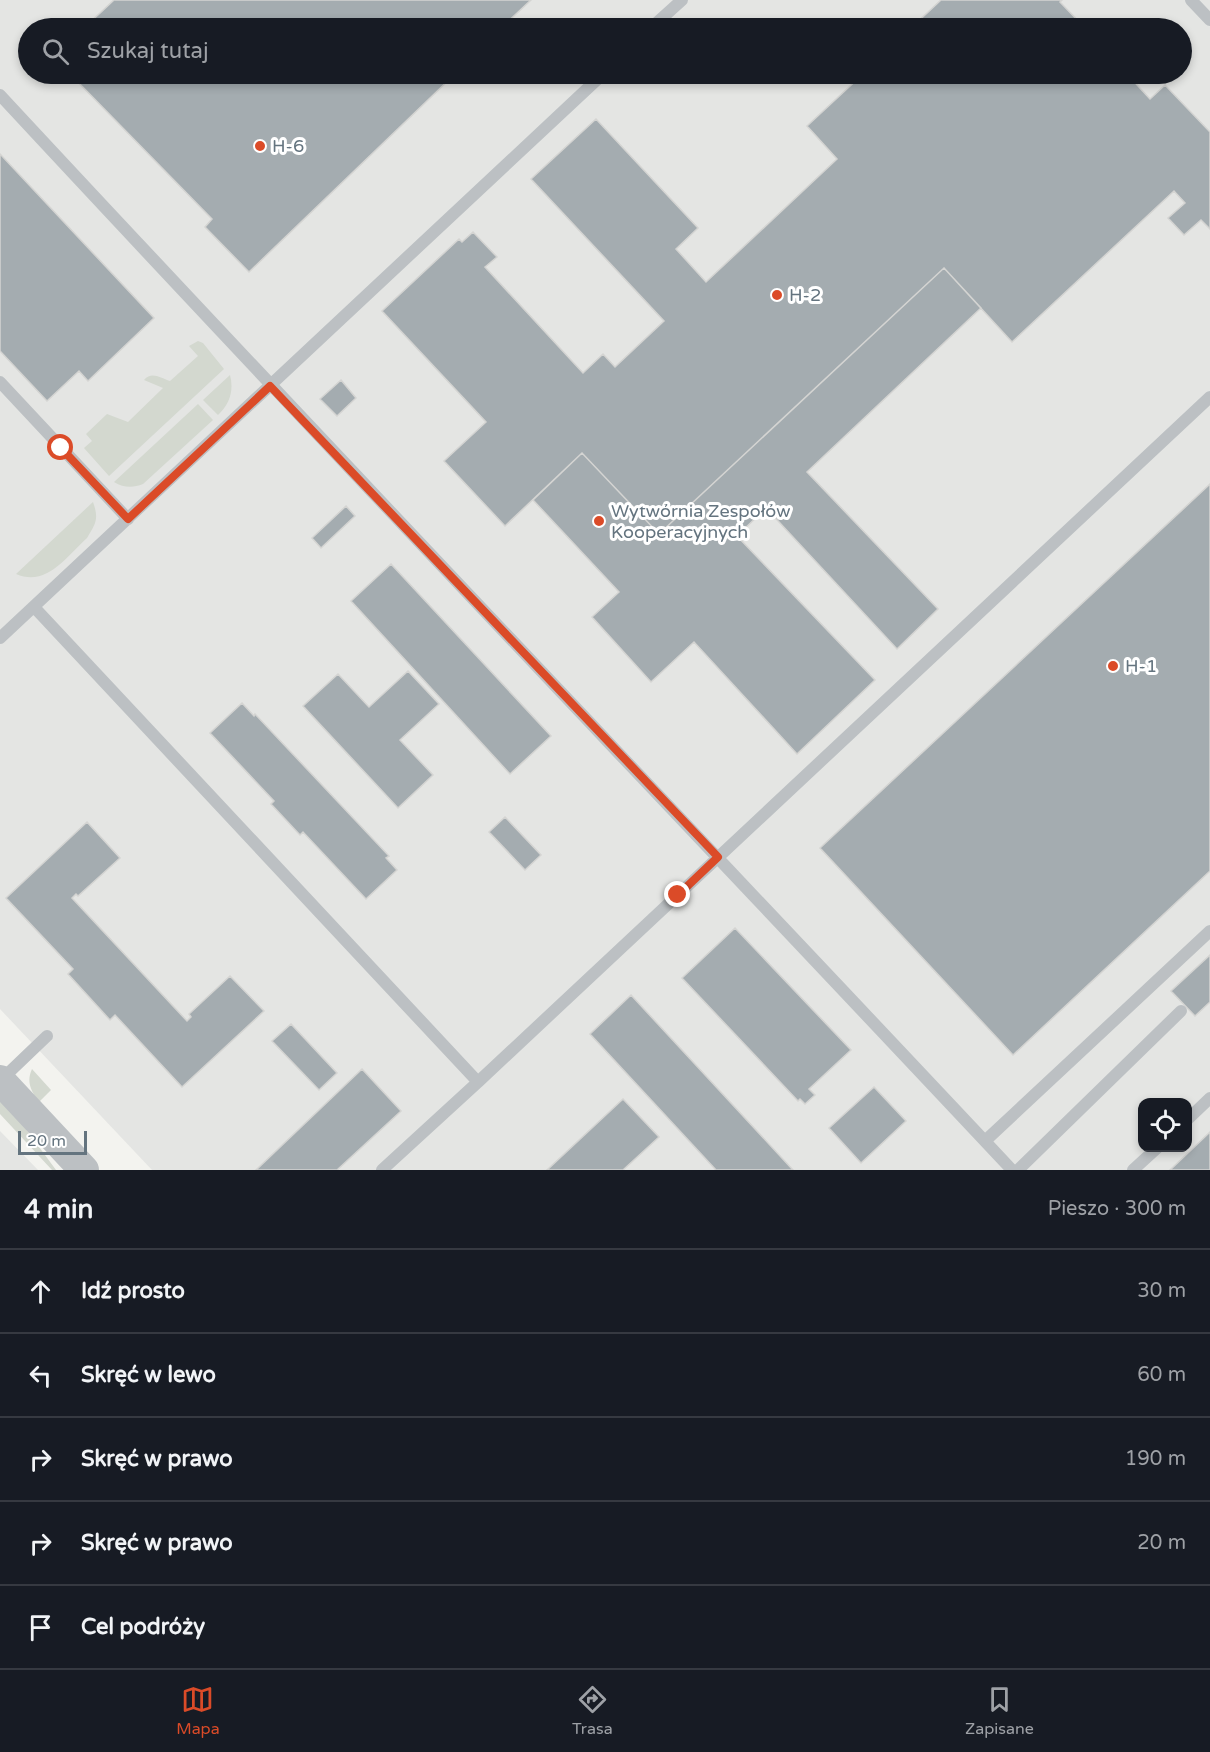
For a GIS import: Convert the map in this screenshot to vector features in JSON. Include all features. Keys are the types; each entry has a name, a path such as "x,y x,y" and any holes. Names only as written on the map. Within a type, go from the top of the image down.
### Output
{"street":[{"path":"0,1080 84,1170"}],"lane":[{"path":"662,18 682,0"},
{"path":"1191,0 1210,20"},
{"path":"0,638 592,84"},
{"path":"0,95 270,386 1012,1170"},
{"path":"0,382 128,519"},
{"path":"382,1170 1210,397"},
{"path":"34,607 478,1082"},
{"path":"985,1141 1210,931"},
{"path":"1018,1170 1181,1011"},
{"path":"0,1080 47,1036"},
{"path":"1192,1115 1210,1098"},
{"path":"1133,1170 1153,1152"}],"shaded area":[{"path":"0,0 1210,0 1210,1170 152,1170 0,1009"},
{"path":"198,341 203,343 224,369 109,476 84,448 92,441 86,434 107,414 128,422 163,388 144,380 153,376 170,381 198,356 189,346"},
{"path":"230,375 232,386 230,396 226,406 218,415 203,400"},
{"path":"198,404 213,420 143,484 128,487 114,482"},
{"path":"93,502 96,521 93,528 87,538 63,561 47,573 37,577 16,574"},
{"path":"32,1069 51,1090 39,1102 30,1086 29,1078"},
{"path":"0,1098 56,1170 52,1170 0,1114"},
{"path":"0,1131 38,1170 0,1170"}],"building":[{"path":"114,0 531,0 512,18 95,18"},
{"path":"941,0 1062,0 1060,2 1075,18 922,18"},
{"name":"H-6","path":"80,84 445,84 249,272 205,227 212,219"},
{"name":"H-2","path":"852,84 1136,84 1150,99 1165,85 1210,132 1210,229 1201,220 1184,235 1168,218 1185,203 1174,191 1012,342 944,268 659,534 582,453 505,526 444,461 486,422 382,311 459,239 462,242 473,232 497,257 485,267 583,373 603,354 615,367 664,321 531,179 596,119 698,228 676,249 706,282 837,159 807,126"},
{"path":"0,154 154,318 88,381 79,371 47,401 0,351"},
{"name":"Wytwórnia Zespołów Kooperacyjnych","path":"944,268 981,308 807,472 938,609 897,649 766,508 737,536 875,680 797,754 694,642 651,682 592,617 619,592 533,500 582,453 659,534"},
{"path":"341,380 356,398 337,416 320,399"},
{"name":"H-1","path":"1210,484 1210,871 1013,1055 820,848"},
{"path":"346,506 355,516 321,548 312,538"},
{"path":"391,564 551,736 510,774 351,601"},
{"path":"408,671 439,704 400,740 433,775 398,808 303,706 338,674 369,707"},
{"path":"242,703 389,856 386,858 397,870 366,899 303,832 300,835 271,804 274,801 210,733"},
{"path":"505,817 541,855 525,870 489,832"},
{"path":"87,822 120,858 78,896 76,894 72,898 187,1021 191,1017 189,1014 230,976 264,1011 182,1087 115,1015 110,1020 68,974 73,969 6,898"},
{"path":"735,928 851,1050 809,1089 815,1095 805,1104 800,1099 798,1101 682,978"},
{"path":"1210,955 1210,1002 1195,1016 1171,991"},
{"path":"631,995 793,1170 716,1170 590,1034"},
{"path":"291,1024 337,1073 319,1090 272,1041"},
{"path":"362,1069 400,1112 337,1170 256,1170"},
{"path":"874,1087 906,1121 861,1163 829,1128"},
{"path":"623,1099 659,1137 623,1170 547,1170"},
{"path":"1210,1132 1210,1170 1170,1170 1189,1152 1192,1152 1192,1149"}],"place":[{"name":"H-6","path":"260,146"},
{"name":"H-2","path":"777,295"},
{"name":"Wytwórnia Zespołów Kooperacyjnych","path":"599,521"},
{"name":"H-1","path":"1113,666"}],"route":[{"path":"61,448 128,519 270,386 718,857 678,895"}]}
